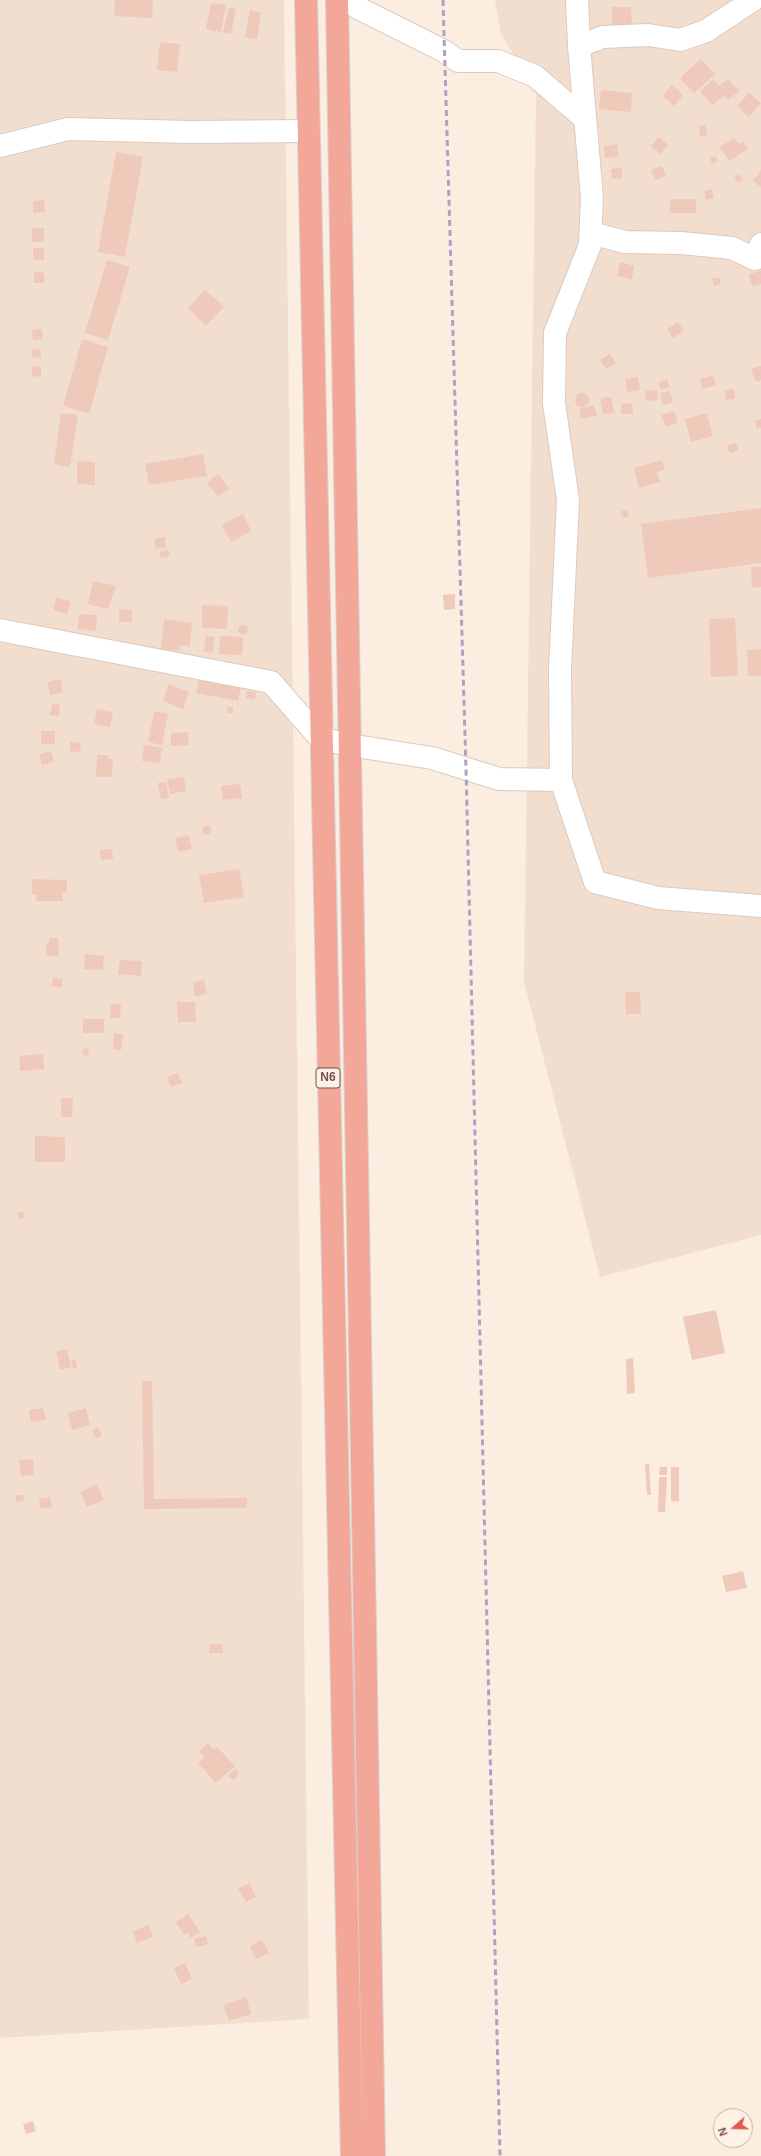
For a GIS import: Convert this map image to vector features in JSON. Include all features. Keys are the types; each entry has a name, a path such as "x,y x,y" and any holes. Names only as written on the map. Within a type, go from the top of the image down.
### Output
{"highway":[{"name":"N6","path":"306,0 320,738 352,2156"},
{"name":"N6","path":"337,0 374,2156"}],"street":[{"path":"353,0 356,7 444,51 458,60 498,62 535,76 585,119"},
{"path":"577,0 579,46 592,198 590,245 555,334 554,404 568,500 560,670 561,780 595,882 658,898 761,906"},
{"path":"579,46 603,37 648,35 680,40 706,31 753,0"},
{"path":"0,146 68,129 191,132 308,131"},
{"path":"591,233 626,242 681,243 732,248 759,254"},
{"path":"0,630 272,682 320,738 349,745 432,758 499,778 561,780"}],"shaded area":[{"path":"0,0 284,0 309,2019 0,2038"},
{"path":"495,0 761,0 761,1235 600,1277 524,982 536,93 501,34"}],"building":[{"path":"115,0 153,0 152,18 114,16"},
{"path":"211,3 226,5 221,32 206,29"},
{"path":"229,7 236,9 231,34 223,32"},
{"path":"612,7 631,7 632,28 612,28"},
{"path":"250,10 261,12 257,39 245,37"},
{"path":"160,42 180,44 177,72 157,70"},
{"path":"701,59 715,74 694,93 680,78"},
{"path":"713,79 719,86 728,79 739,91 728,100 724,95 713,105 700,92"},
{"path":"672,85 683,95 674,106 663,96"},
{"path":"601,90 632,93 631,112 599,109"},
{"path":"749,93 761,103 749,117 737,106"},
{"path":"706,125 707,135 700,136 699,126"},
{"path":"659,137 668,145 660,154 651,146"},
{"path":"734,138 739,144 743,142 748,149 729,161 720,147"},
{"path":"617,144 618,157 605,158 604,146"},
{"path":"116,152 143,157 125,257 98,252"},
{"path":"716,156 718,162 712,164 710,158"},
{"path":"662,166 666,176 655,180 651,170"},
{"path":"622,168 622,178 612,179 611,169"},
{"path":"761,170 761,187 753,181"},
{"path":"739,174 743,179 738,183 734,178"},
{"path":"712,189 714,198 706,200 704,191"},
{"path":"670,199 696,199 696,213 670,213"},
{"path":"44,200 45,212 33,213 33,201"},
{"path":"32,228 44,228 44,242 32,242"},
{"path":"33,248 44,248 44,260 33,260"},
{"path":"107,260 130,267 108,340 85,333"},
{"path":"620,262 634,266 632,279 617,276"},
{"path":"761,271 761,284 752,286 749,274"},
{"path":"34,272 44,273 44,283 34,283"},
{"path":"719,277 721,284 714,286 712,279"},
{"path":"205,290 224,307 206,326 188,308"},
{"path":"678,322 684,331 673,338 667,329"},
{"path":"42,329 43,339 33,340 32,330"},
{"path":"82,339 108,347 89,414 63,406"},
{"path":"32,349 41,350 41,358 32,357"},
{"path":"610,354 616,363 606,369 600,360"},
{"path":"32,366 41,367 41,377 32,376"},
{"path":"761,366 761,380 756,382 751,369"},
{"path":"713,375 716,385 703,389 700,379"},
{"path":"638,377 640,390 627,392 625,379"},
{"path":"667,379 670,387 661,390 658,382"},
{"path":"734,389 735,399 726,400 725,390"},
{"path":"657,390 658,400 646,401 645,391"},
{"path":"670,391 673,402 663,405 660,393"},
{"path":"582,393 587,395 589,400 587,405 582,407 577,405 575,400 577,395"},
{"path":"611,397 614,413 603,414 600,399"},
{"path":"632,403 633,414 621,414 621,404"},
{"path":"594,405 597,416 581,419 579,409"},
{"path":"674,411 678,423 666,427 661,415"},
{"path":"61,413 78,415 70,467 54,464"},
{"path":"707,413 713,436 691,442 685,419"},
{"path":"761,419 761,428 757,429 755,420"},
{"path":"736,443 739,450 730,453 727,446"},
{"path":"203,454 207,476 149,485 145,464"},
{"path":"662,460 665,470 657,472 660,482 639,488 634,468"},
{"path":"77,461 95,462 95,485 77,484"},
{"path":"218,474 229,488 218,497 207,483"},
{"path":"761,508 761,563 648,578 641,524"},
{"path":"628,510 629,516 622,518 621,511"},
{"path":"243,514 251,531 231,542 222,525"},
{"path":"165,537 166,547 156,549 154,539"},
{"path":"168,550 170,556 161,558 159,552"},
{"path":"751,567 761,567 761,587 752,588"},
{"path":"93,581 116,586 108,609 88,604"},
{"path":"455,594 455,609 444,610 443,595"},
{"path":"57,597 71,602 67,614 53,610"},
{"path":"202,605 228,606 227,629 202,628"},
{"path":"119,609 132,610 132,622 119,622"},
{"path":"79,614 97,615 96,631 78,629"},
{"path":"735,618 738,676 711,677 709,619"},
{"path":"164,619 192,623 190,646 180,645 179,651 161,649"},
{"path":"241,625 245,625 248,630 245,635 241,635 238,632 238,628"},
{"path":"206,636 214,637 213,653 204,652"},
{"path":"220,636 243,637 242,655 219,654"},
{"path":"761,649 761,676 748,676 747,650"},
{"path":"61,679 63,692 50,695 47,682"},
{"path":"199,679 241,686 238,701 196,693"},
{"path":"169,684 189,692 183,709 163,701"},
{"path":"247,691 256,692 255,699 246,698"},
{"path":"52,704 60,705 59,716 50,715"},
{"path":"227,707 233,707 233,713 227,713"},
{"path":"97,709 113,712 110,727 94,724"},
{"path":"154,711 168,714 162,745 148,742"},
{"path":"41,731 55,731 55,744 41,744"},
{"path":"188,732 189,745 171,746 171,733"},
{"path":"70,742 81,743 80,752 70,751"},
{"path":"144,745 162,748 160,763 142,761"},
{"path":"51,751 54,762 42,765 39,754"},
{"path":"97,755 109,755 108,759 113,759 112,777 96,777"},
{"path":"184,777 186,791 170,794 167,780"},
{"path":"166,782 169,798 161,799 158,783"},
{"path":"240,784 242,798 223,800 221,786"},
{"path":"207,825 212,830 207,835 202,830"},
{"path":"189,835 192,849 178,852 175,838"},
{"path":"112,849 113,859 101,860 100,850"},
{"path":"239,869 244,897 204,903 199,875"},
{"path":"32,879 67,880 67,893 62,892 63,901 36,901 37,895 32,894"},
{"path":"49,938 58,938 59,956 46,956 46,943 49,943"},
{"path":"85,954 104,956 103,970 84,969"},
{"path":"120,960 142,961 141,976 118,974"},
{"path":"53,977 63,979 61,988 52,986"},
{"path":"204,980 207,994 195,996 193,982"},
{"path":"625,992 640,992 641,1014 626,1014"},
{"path":"177,1002 195,1002 196,1022 178,1022"},
{"path":"111,1004 121,1004 120,1018 110,1018"},
{"path":"83,1019 104,1019 104,1033 83,1033"},
{"path":"114,1033 123,1034 121,1050 113,1049"},
{"path":"84,1047 89,1049 88,1056 82,1055"},
{"path":"43,1054 44,1069 20,1071 19,1056"},
{"path":"178,1073 182,1083 171,1087 167,1077"},
{"path":"61,1098 73,1098 72,1117 61,1117"},
{"path":"35,1136 65,1137 65,1162 35,1162"},
{"path":"21,1211 24,1212 24,1218 21,1219 18,1218 17,1215 18,1212"},
{"path":"716,1310 725,1353 692,1360 683,1317"},
{"path":"67,1349 71,1367 60,1370 56,1351"},
{"path":"633,1358 635,1393 627,1394 626,1359"},
{"path":"76,1359 77,1368 73,1369 71,1360"},
{"path":"142,1381 152,1381 154,1499 247,1498 247,1508 144,1509"},
{"path":"43,1408 46,1420 31,1422 29,1410"},
{"path":"86,1408 90,1425 72,1430 68,1413"},
{"path":"98,1427 102,1436 96,1438 92,1430"},
{"path":"33,1459 34,1475 21,1476 19,1460"},
{"path":"645,1464 649,1464 651,1495 647,1495"},
{"path":"660,1467 667,1467 667,1475 659,1475"},
{"path":"671,1467 679,1467 679,1502 671,1501"},
{"path":"659,1477 667,1477 665,1512 658,1512"},
{"path":"97,1484 104,1500 87,1507 80,1492"},
{"path":"16,1495 23,1495 24,1501 16,1502"},
{"path":"50,1497 52,1507 40,1509 39,1499"},
{"path":"743,1571 747,1588 726,1592 722,1576"},
{"path":"209,1644 223,1644 223,1653 209,1653"},
{"path":"208,1743 214,1750 217,1747 235,1766 216,1783 198,1763 204,1757 199,1751"},
{"path":"235,1769 239,1774 233,1780 228,1776"},
{"path":"249,1883 256,1897 246,1902 238,1889"},
{"path":"188,1914 200,1932 191,1938 188,1933 184,1935 176,1922"},
{"path":"149,1925 153,1937 137,1943 133,1931"},
{"path":"206,1936 208,1944 197,1947 194,1939"},
{"path":"262,1940 269,1953 256,1959 250,1946"},
{"path":"185,1963 192,1979 181,1984 174,1968"},
{"path":"246,1997 251,2014 229,2021 223,2005"},
{"path":"33,2121 36,2131 26,2134 23,2124"}],"railway":[{"path":"443,0 466,769 500,2156"}]}
